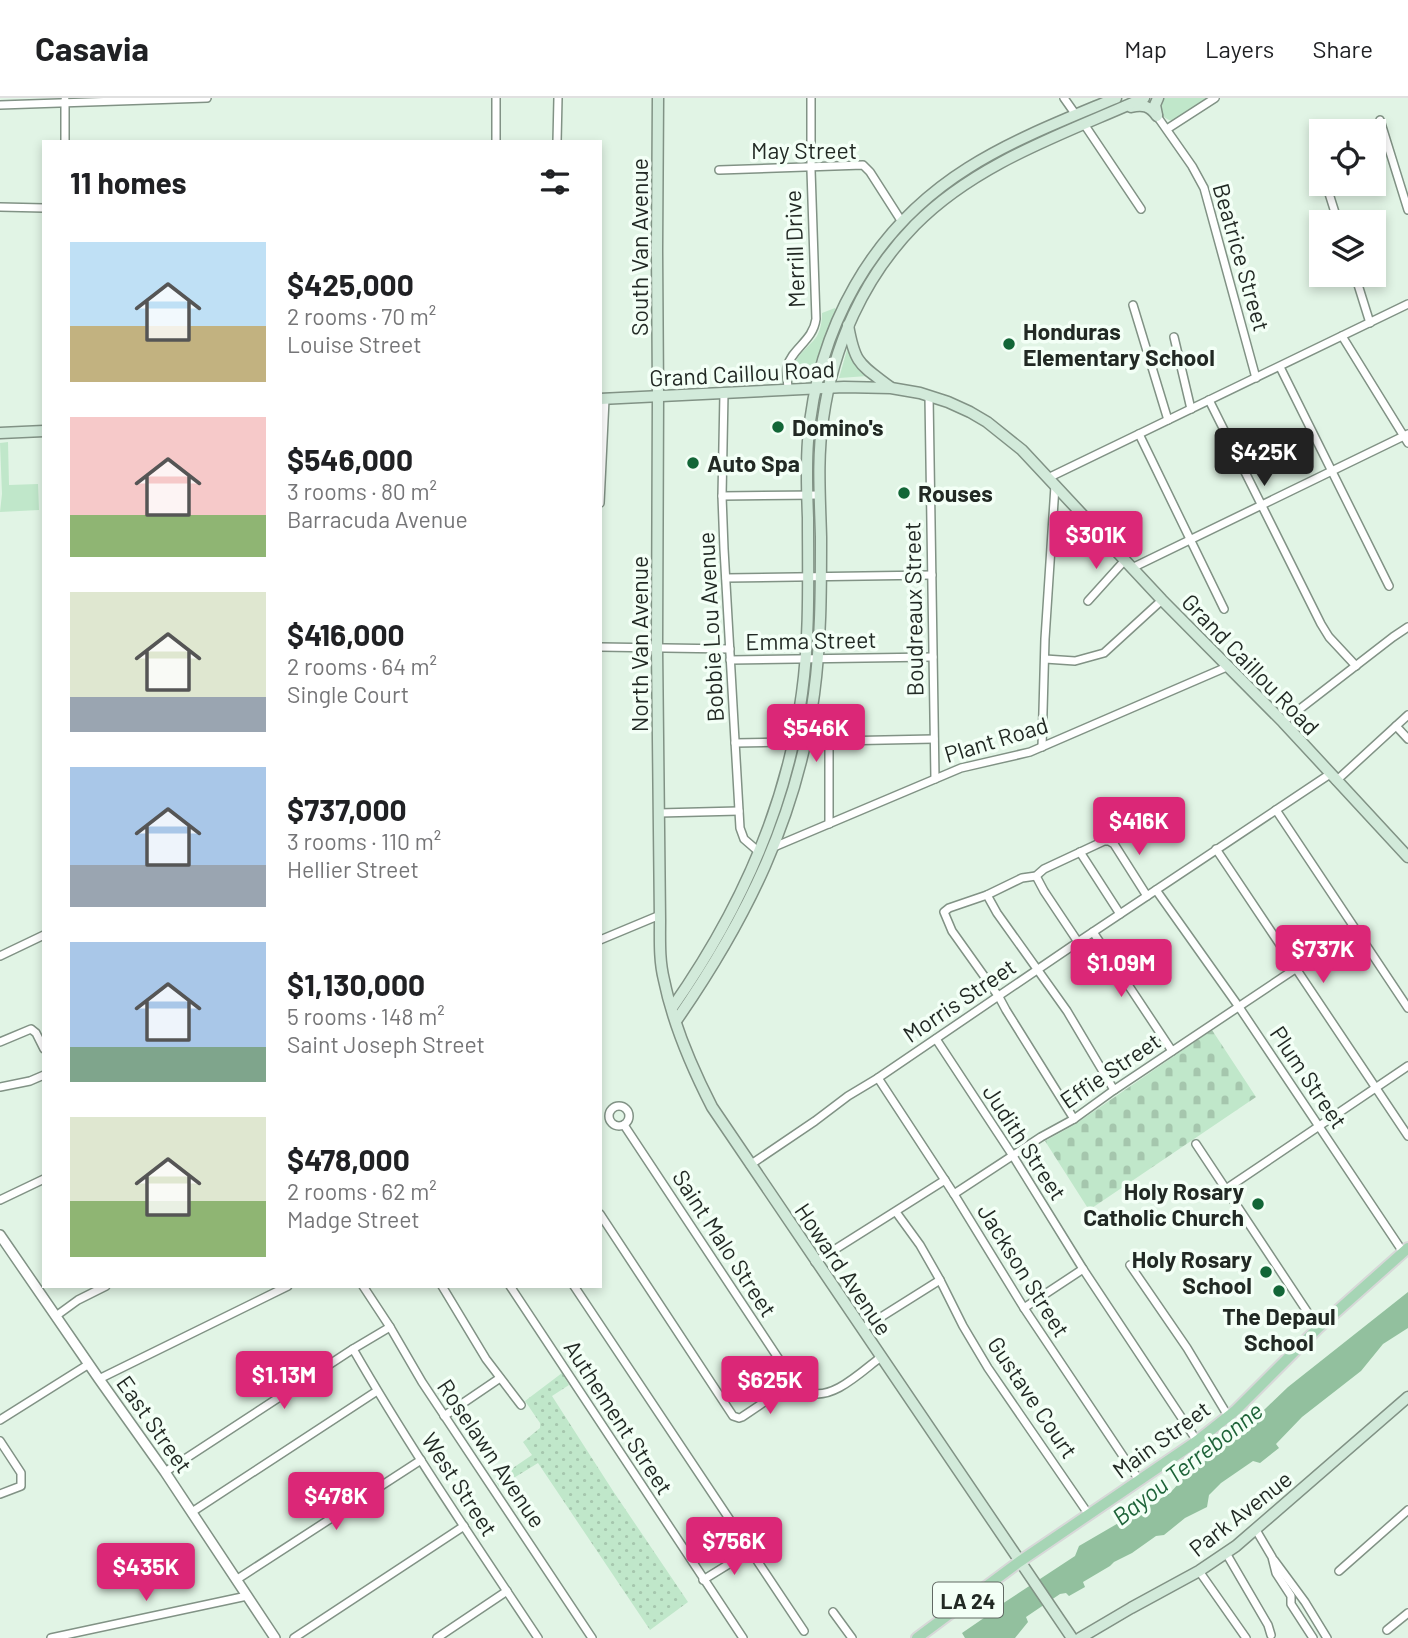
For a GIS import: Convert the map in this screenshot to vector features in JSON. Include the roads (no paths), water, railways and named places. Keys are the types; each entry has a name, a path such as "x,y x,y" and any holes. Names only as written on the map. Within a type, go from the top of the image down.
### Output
{"main road":[{"name":"South Van Avenue","path":"658,98 658,396"},
{"path":"672,1008 718,936 752,869 784,779 802,694 806,659 808,442 815,389 844,303 874,255 902,222 932,194 1000,150 1116,98"},
{"path":"676,1021 704,981 753,895 774,847 797,779 814,695 818,658 821,577 819,468 822,422 834,364 848,325 874,277 897,245 934,208 961,187 1062,134 1144,98"},
{"path":"1157,116 1155,105 1158,98"},
{"path":"1084,124 1086,117 1096,107"},
{"path":"1125,107 1149,107 1157,116"},
{"path":"1062,134 1072,126 1076,115"},
{"path":"848,325 856,358 869,373 891,388"},
{"name":"Grand Caillou Road","path":"603,399 828,388 891,388 929,396 970,412 1021,450 1162,600 1283,722 1408,857"},
{"name":"North Van Avenue","path":"658,396 660,892"},
{"path":"0,433 42,430"},
{"name":"Howard Avenue","path":"660,892 661,961 664,979 692,1068 712,1107 1072,1638"},
{"name":"Main Street","path":"917,1638 1019,1562 1228,1416 1318,1328 1406,1250"},
{"name":"Park Avenue","path":"1085,1637 1226,1553 1408,1397"}],"street":[{"path":"0,105 65,100 207,98"},
{"path":"496,98 496,140"},
{"path":"557,140 558,98"},
{"name":"Merrill Drive","path":"788,390 787,369 815,324 811,98"},
{"path":"1064,98 1076,115"},
{"path":"1167,129 1215,98"},
{"path":"65,100 65,140"},
{"name":"Beatrice Street","path":"1157,116 1204,188 1256,378"},
{"path":"1084,124 1141,209"},
{"path":"1386,139 1408,209"},
{"name":"May Street","path":"719,170 857,165 867,167 902,222"},
{"path":"0,207 42,208"},
{"path":"1359,287 1370,323"},
{"path":"1042,747 1051,482 1191,408 1408,304"},
{"path":"1133,305 1168,421"},
{"path":"1174,337 1191,408"},
{"path":"1088,601 1128,564 1190,540 1331,471 1406,438 1342,337"},
{"path":"1280,367 1389,586"},
{"name":"Bobbie Lou Avenue","path":"724,393 722,496 739,811 741,834 759,852"},
{"name":"Boudreaux Street","path":"929,396 935,779"},
{"path":"602,433 603,399"},
{"path":"1209,400 1321,625 1356,666"},
{"path":"1139,434 1224,608"},
{"path":"722,496 820,495"},
{"path":"726,578 932,575"},
{"path":"1045,659 1075,662 1104,653 1162,600"},
{"path":"1283,722 1408,627"},
{"path":"602,647 730,649"},
{"name":"Emma Street","path":"730,660 933,657"},
{"name":"Plant Road","path":"774,847 961,768 1030,752 1229,666"},
{"name":"Morris Street","path":"750,1165 848,1096 1216,849 1333,777 1408,715"},
{"path":"1395,726 1408,739"},
{"path":"735,743 934,739"},
{"path":"829,741 829,824"},
{"path":"1276,810 1408,1007"},
{"path":"659,813 739,811"},
{"path":"1074,1119 999,997 952,931 944,912 1022,878 1036,876 1044,869 1104,841 1114,844 1147,896"},
{"path":"1216,849 1408,1136"},
{"path":"1080,852 1120,914"},
{"path":"1036,876 1078,942"},
{"name":"Plum Street","path":"1156,890 1406,1250"},
{"path":"987,895 996,912 1067,1011 1114,1090"},
{"path":"602,939 660,915"},
{"name":"Effie Street","path":"954,1194 1074,1119 1355,929"},
{"path":"1093,932 1172,1051"},
{"path":"0,956 42,936"},
{"path":"0,1042 31,1029 42,1045"},
{"name":"Judith Street","path":"936,1039 1083,1269 1197,1440"},
{"path":"1226,1189 1408,1066"},
{"path":"0,1087 42,1076"},
{"name":"Jackson Street","path":"878,1078 1024,1308 1139,1480"},
{"name":"Saint Malo Street","path":"624,1125 794,1382"},
{"path":"1196,1144 1318,1328"},
{"path":"0,1200 42,1179"},
{"path":"815,1262 945,1180"},
{"name":"Gustave Court","path":"896,1212 920,1245 969,1336 1089,1515"},
{"path":"602,1217 736,1418 742,1417 794,1382 809,1392 818,1394 835,1391 881,1357"},
{"name":"East Street","path":"0,1236 192,1511 275,1638"},
{"path":"1130,1265 1187,1348 1228,1416"},
{"path":"1024,1308 1083,1269"},
{"path":"862,1329 940,1280"},
{"path":"55,1316 102,1288"},
{"path":"99,1380 284,1288"},
{"name":"Roselawn Avenue","path":"364,1288 444,1416 592,1638"},
{"path":"443,1288 486,1359 521,1405"},
{"name":"Authement Street","path":"511,1288 743,1638"},
{"path":"575,1288 804,1631"},
{"path":"165,1472 390,1327"},
{"name":"West Street","path":"353,1349 421,1460 538,1638"},
{"path":"0,1420 89,1364"},
{"path":"444,1416 500,1378"},
{"path":"192,1511 377,1391"},
{"path":"0,1441 21,1474 21,1486 0,1494"},
{"path":"236,1580 421,1460"},
{"path":"1339,1570 1408,1510"},
{"path":"294,1638 464,1526"},
{"path":"1256,1530 1327,1638"},
{"path":"703,1580 750,1550"},
{"path":"1226,1553 1268,1625 1271,1635"},
{"path":"1272,1557 1276,1573 1291,1596 1291,1604 1313,1638"},
{"path":"1199,1571 1246,1638"},
{"path":"437,1638 507,1591"},
{"path":"51,1638 247,1596"},
{"path":"833,1612 852,1638"},
{"path":"1387,1630 1408,1613"}],"place":[{"name":"Honduras Elementary School","path":"1009,344"},
{"name":"Domino's","path":"778,427"},
{"name":"Auto Spa","path":"693,463"},
{"name":"Rouses","path":"904,493"},
{"name":"Holy Rosary Catholic Church","path":"1258,1204"},
{"name":"Holy Rosary School","path":"1266,1272"},
{"name":"The Depaul School","path":"1279,1291"}],"water label":[{"name":"Bayou Terrebonne","path":"1187,1463"}]}
